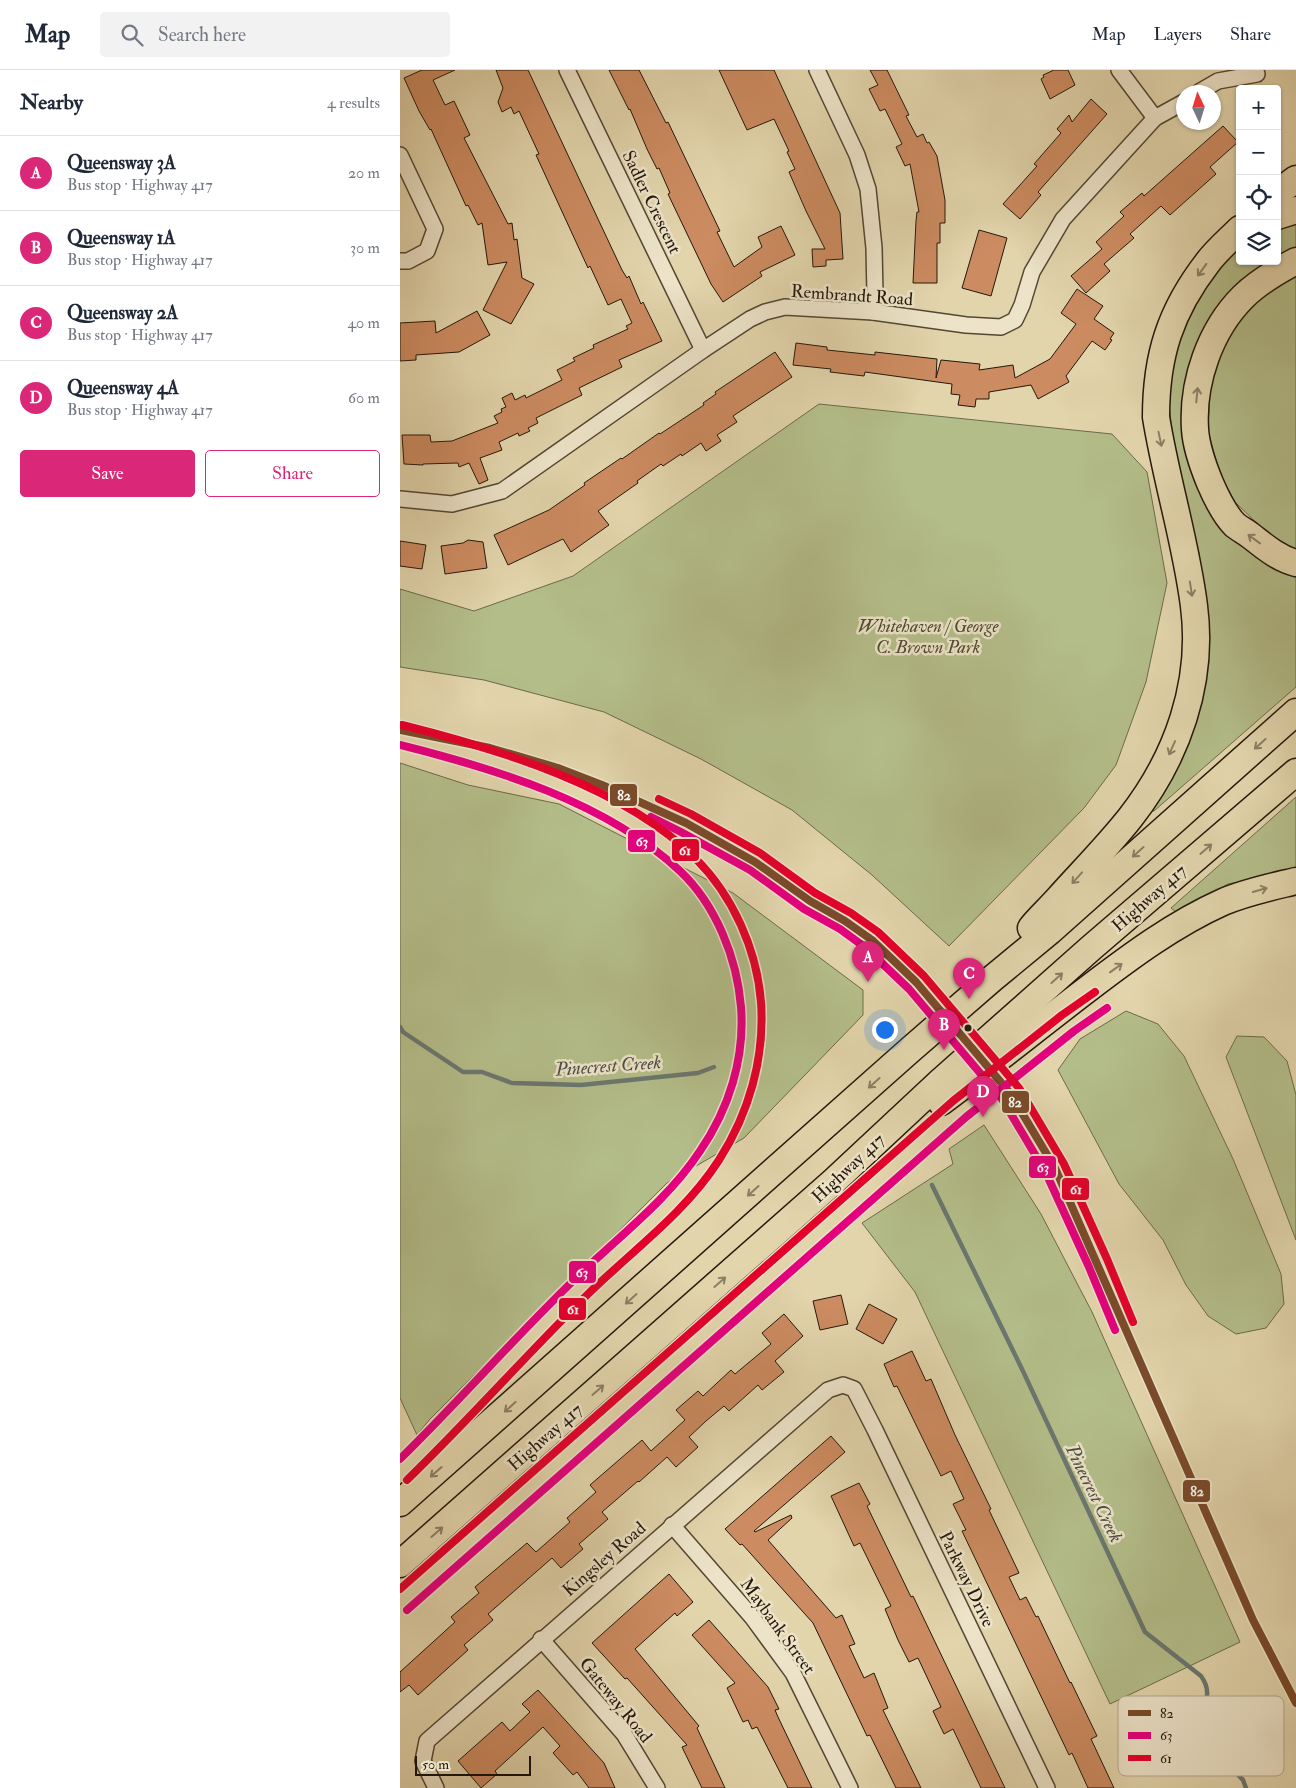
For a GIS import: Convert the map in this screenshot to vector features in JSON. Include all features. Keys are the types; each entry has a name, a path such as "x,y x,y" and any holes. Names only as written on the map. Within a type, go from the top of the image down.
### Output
{"highway":[{"path":"1281,190 1296,179"},
{"path":"1281,215 1296,210"},
{"path":"993,978 1034,924 1130,818 1157,779 1184,720 1194,663 1194,608 1159,433 1156,398 1160,362 1172,319 1188,289 1204,268 1236,233"},
{"path":"1296,261 1271,274 1242,297 1223,322 1205,356 1196,392 1194,430 1202,464 1216,498 1235,524 1269,550 1296,563"},
{"path":"400,1504 910,1050 1050,931 1296,712"},
{"name":"Highway 417","path":"400,1564 834,1181 1028,1020 1296,772"},
{"path":"1028,1020 1117,967 1190,918 1250,892 1296,881"}],"street":[{"name":"Sadler Crescent","path":"567,70 703,350"},
{"path":"817,70 857,155 868,189 874,248 876,295 873,312"},
{"path":"1119,70 1155,118"},
{"path":"1211,85 1218,81 1257,74"},
{"name":"Rembrandt Road","path":"400,499 452,504 502,491 703,350 750,319 765,312 785,307 873,312 966,325 1001,327 1015,320 1022,305 1032,272 1064,219 1155,118 1176,106"},
{"path":"400,154 435,229 427,251 408,261 400,261"},
{"name":"Kingsley Road","path":"436,1788 423,1761 426,1741 672,1524 828,1390 843,1385 851,1388"},
{"name":"Parkway Drive","path":"851,1388 854,1389 875,1430 1047,1788"},
{"name":"Maybank Street","path":"672,1524 752,1617 793,1673 850,1788"},
{"name":"Gateway Road","path":"542,1639 624,1734 657,1788"}],"green space":[{"path":"1296,217 1296,251 1281,257 1281,223"},
{"path":"1236,252 1236,265 1270,265 1190,375 1223,527 1254,556 1273,569 1296,578 1296,687 1154,811 1147,810 1206,617 1199,553 1174,449 1169,404 1172,366 1179,334 1197,298 1218,270"},
{"path":"1296,274 1296,550 1266,532 1235,502 1220,474 1208,431 1210,390 1220,354 1239,317 1254,302"},
{"name":"Whitehaven / George C. Brown Park","path":"819,404 1112,434 1147,472 1167,583 1146,682 1116,765 1084,808 949,946 872,875 792,810 701,759 604,712 484,680 400,667 400,589 474,611 573,576"},
{"path":"400,763 468,785 559,804 733,893 863,990 863,1015 744,1138 667,1183 430,1419 417,1435 400,1398"},
{"path":"1296,797 1296,871 1228,884 1177,913 1171,908"},
{"path":"1126,1011 1158,1024 1184,1056 1233,1159 1281,1274 1284,1304 1266,1328 1236,1334 1208,1316 1186,1285 1163,1240 1119,1184 1058,1070 1080,1039"},
{"path":"1237,1036 1264,1037 1287,1061 1296,1095 1296,1240 1226,1057"},
{"path":"984,1125 1041,1214 1092,1312 1240,1642 1127,1696 1118,1696 1118,1700 1110,1704 915,1292 862,1223 953,1164 949,1149"}],"building":[{"path":"422,70 455,70 433,80 445,105 454,101 470,135 464,138 508,224 512,223 514,240 517,239 522,278 534,284 511,324 483,310 507,262 488,265 482,223 478,225 468,205 466,206 431,129 419,111 404,78"},
{"path":"496,70 528,70 622,270 627,278 629,276 641,304 643,302 662,341 619,360 622,367 579,388 582,395 536,418 538,423 528,428 530,431 519,436 518,433 499,442 502,450 480,458 488,480 479,484 469,463 459,467 458,463 404,464 402,435 430,435 431,442 452,441 498,423 494,416 502,412 501,409 506,407 502,398 512,393 515,400 525,395 526,398 562,380 557,370 575,361 573,358 594,348 593,345 628,329 626,326 632,323 621,299 608,305 590,266 588,268 536,155 539,154 519,111 514,114 511,107 502,112 498,102 503,88"},
{"path":"609,70 639,70 666,123 668,122 720,231 717,232 734,267 762,247 758,237 781,226 795,255 760,272 762,276 723,302 711,284 668,194 670,193 659,168 657,169 630,109"},
{"path":"719,70 774,70 840,213 843,259 826,260 826,266 813,267 812,249 825,249 789,172 795,169 774,119 747,130"},
{"path":"870,70 887,70 909,115 906,116 917,137 923,134 937,156 945,200 945,223 940,223 940,243 937,243 937,283 913,283 916,221 917,212 919,212 910,164 905,166 896,147 902,144 885,109 880,111 869,89 878,85"},
{"path":"1054,70 1068,70 1075,85 1050,99 1041,79 1044,77 1043,75"},
{"path":"1091,99 1107,114 1038,192 1041,195 1020,219 1003,204 1037,166 1034,164 1061,133 1057,129 1069,115 1072,122"},
{"path":"1223,126 1236,140 1236,144 1210,167 1216,174 1170,215 1161,206 1130,234 1134,238 1104,264 1110,271 1086,293 1071,276 1102,249 1096,242 1124,216 1120,212 1142,193 1144,196 1218,130 1221,130"},
{"path":"979,230 1007,238 991,296 962,288"},
{"path":"1077,289 1103,306 1094,319 1114,333 1110,339 1112,340 1105,350 1092,341 1066,376 1069,382 1038,399 1031,385 989,392 989,399 976,399 975,407 958,405 960,395 951,394 952,384 865,372 864,376 830,372 831,369 793,365 796,343 827,347 827,350 875,355 875,352 937,359 936,378 941,360 980,364 979,370 1013,365 1015,378 1050,359 1076,324 1061,313"},
{"path":"477,311 490,335 459,352 416,355 416,360 400,361 400,323 435,321 436,333"},
{"path":"775,352 792,377 733,416 737,422 717,435 721,441 706,451 701,443 663,466 661,464 637,481 638,483 598,511 609,525 571,552 563,539 508,565 494,535 549,510 585,485 584,483 704,405 703,403 716,394 715,392"},
{"path":"468,540 483,542 487,568 445,574 441,546 463,543"},
{"path":"400,541 426,545 422,569 400,566"},
{"path":"841,1295 848,1324 820,1330 813,1301"},
{"path":"869,1304 897,1319 883,1344 856,1329"},
{"path":"784,1314 803,1336 775,1361 784,1372 762,1390 758,1385 729,1411 724,1406 689,1437 698,1447 676,1467 667,1457 602,1512 608,1519 579,1544 583,1549 561,1568 552,1558 488,1614 493,1620 464,1645 468,1650 418,1695 409,1685 400,1692 400,1672 455,1622 451,1617 479,1593 475,1587 527,1543 536,1552 570,1522 567,1518 596,1492 590,1485 642,1440 651,1451 685,1420 676,1410 698,1391 703,1396 731,1370 735,1374 771,1344 762,1333"},
{"path":"912,1351 926,1381 931,1379 1019,1573 1009,1577 1020,1600 1026,1597 1036,1617 1038,1616 1071,1682 1097,1736 1091,1739 1114,1788 1088,1788 1072,1753 1069,1755 962,1531 966,1530 953,1504 964,1499 951,1471 941,1476 897,1386 894,1387 884,1364"},
{"path":"831,1436 845,1452 754,1531 791,1515 792,1518 768,1540 836,1618 842,1615 855,1644 849,1646 864,1678 874,1673 888,1708 883,1710 921,1788 896,1788 870,1735 867,1736 813,1623 742,1544 740,1545 725,1529"},
{"path":"859,1483 870,1504 867,1506 911,1597 913,1596 1005,1788 981,1788 953,1729 944,1734 933,1711 941,1707 918,1658 909,1662 898,1640 885,1609 891,1606 860,1543 854,1546 831,1496"},
{"path":"669,1574 693,1602 677,1616 675,1613 635,1649 699,1726 697,1728 725,1788 702,1788 682,1747 687,1745 627,1678 625,1679 592,1643"},
{"path":"709,1620 768,1687 779,1709 775,1710 778,1717 812,1788 788,1788 757,1727 752,1729 748,1720 743,1722 727,1688 735,1683 692,1635"},
{"path":"538,1690 604,1763 615,1788 589,1788 577,1772 573,1775 553,1753 560,1746 543,1727 495,1771 497,1774 481,1788 458,1761 502,1722 510,1731 530,1712 522,1704"}],"waterway":[{"name":"Pinecrest Creek","path":"400,1027 403,1032 463,1072 482,1072 512,1083 581,1085 698,1073 714,1067"},
{"name":"Pinecrest Creek","path":"932,1185 1021,1367 1145,1632 1201,1676 1205,1684 1207,1696"},
{"name":"Pinecrest Creek","path":"1239,1776 1246,1788"}],"transit line":[{"name":"61","path":"402,725 478,746 558,774 597,791 634,811 667,834 696,859 732,907 748,944 759,982 762,1023 757,1064 747,1104 730,1142 705,1179 691,1197 588,1294 407,1480"},
{"name":"82","path":"400,730 490,748 558,768 602,785 686,823 755,862 810,901 845,921 872,940 916,982 1010,1093 1055,1168 1253,1620 1296,1703"},
{"name":"63","path":"400,745 474,765 548,791 584,807 619,826 651,847 680,871 693,885 723,933 739,988 742,1026 737,1064 727,1100 710,1135 687,1169 641,1218 553,1300 400,1459"},
{"name":"61","path":"659,799 691,814 760,853 815,893 851,913 878,932 924,976 1019,1088 1064,1164 1133,1322"},
{"name":"63","path":"651,817 750,870 804,909 840,929 866,948 909,989 1002,1099 1046,1173 1089,1267 1115,1330"},
{"name":"61","path":"400,1589 953,1101 1062,1015 1095,992"},
{"name":"63","path":"407,1610 966,1117 1074,1031 1107,1008"}],"place":[{"name":"Queensway 3A","path":"868,982"},
{"name":"Queensway 2A","path":"969,999"},
{"name":"Queensway 1A","path":"944,1050"},
{"name":"Queensway 4A","path":"983,1117"}]}
